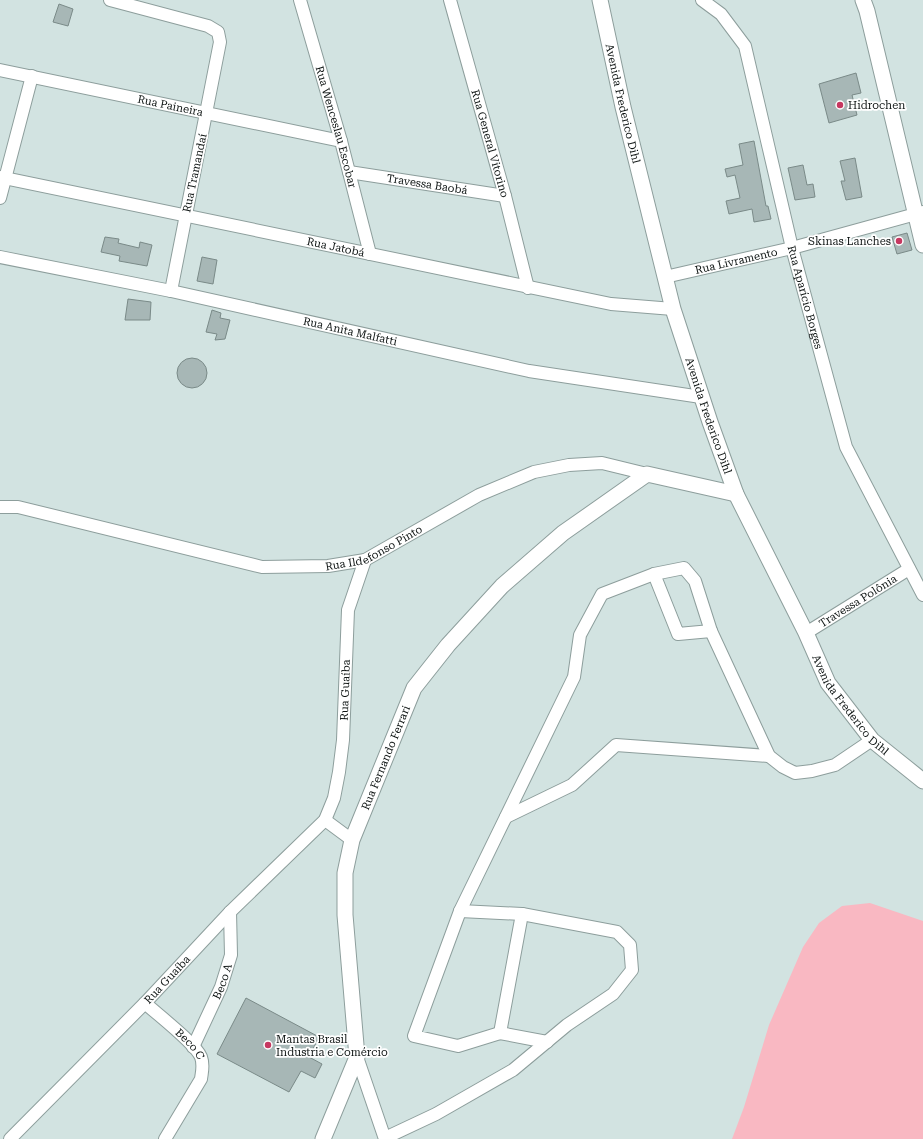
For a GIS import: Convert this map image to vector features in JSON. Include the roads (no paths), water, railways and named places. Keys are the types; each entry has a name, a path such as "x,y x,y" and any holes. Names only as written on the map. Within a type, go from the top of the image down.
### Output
{"main road":[{"name":"Avenida Frederico Dihl","path":"600,0 623,107 673,309 701,397 736,494 806,633 828,683 872,740 923,781"},
{"path":"863,0 919,213 923,245"},
{"name":"Rua Ildefonso Pinto","path":"647,474 736,494"},
{"name":"Rua Fernando Ferrari","path":"357,1057 346,914 345,873 352,840 414,688 448,645 502,586 564,533 647,474"},
{"path":"323,1139 357,1057"}],"street":[{"name":"Rua Tramandaí","path":"110,0 208,26 218,32 220,42 208,113 171,292"},
{"name":"Rua Wenceslau Escobar","path":"300,0 341,140 370,254"},
{"name":"Rua General Vitorino","path":"450,0 505,196 528,288"},
{"name":"Rua Aparício Borges","path":"702,0 722,14 746,46 792,248 846,447 923,595"},
{"name":"Rua Paineira","path":"0,70 341,140"},
{"path":"0,198 3,178 32,76"},
{"name":"Travessa Baobá","path":"349,172 505,196"},
{"name":"Rua Jatobá","path":"3,178 528,288 611,304 673,309"},
{"name":"Rua Livramento","path":"665,277 792,248 919,213"},
{"name":"Rua Anita Malfatti","path":"0,257 171,292 529,371 701,397"},
{"name":"Rua Ildefonso Pinto","path":"0,507 18,507 262,567 328,566 365,560 478,494 534,472 569,464 602,463 647,474"},
{"name":"Rua Guaíba","path":"10,1139 145,1003 230,912 325,820 334,798 340,764 348,610 365,560"},
{"path":"547,1042 500,1032 458,1046 414,1036 460,911 574,677 580,636 602,594 654,574 684,568 695,580 711,631 769,756 783,767 795,773 812,771 835,765 872,740"},
{"name":"Travessa Polônia","path":"806,633 909,569"},
{"path":"654,574 678,634 711,631"},
{"path":"506,817 572,785 616,745 769,756"},
{"path":"325,820 352,840"},
{"path":"385,1139 436,1114 513,1070 567,1025 613,994 632,970 630,944 617,932 522,914 460,911"},
{"name":"Beco A","path":"193,1046 221,987 231,955 230,912"},
{"path":"500,1032 522,914"},
{"name":"Beco C","path":"145,1003 193,1046 200,1057 203,1068 201,1079 165,1139"},
{"name":"Rua Fernando Ferrari","path":"357,1057 385,1139"}],"place":[{"name":"Hidrochen","path":"840,105"},
{"name":"Skinas Lanches","path":"899,241"},
{"name":"Mantas Brasil Industria e Comércio","path":"268,1045"}]}
